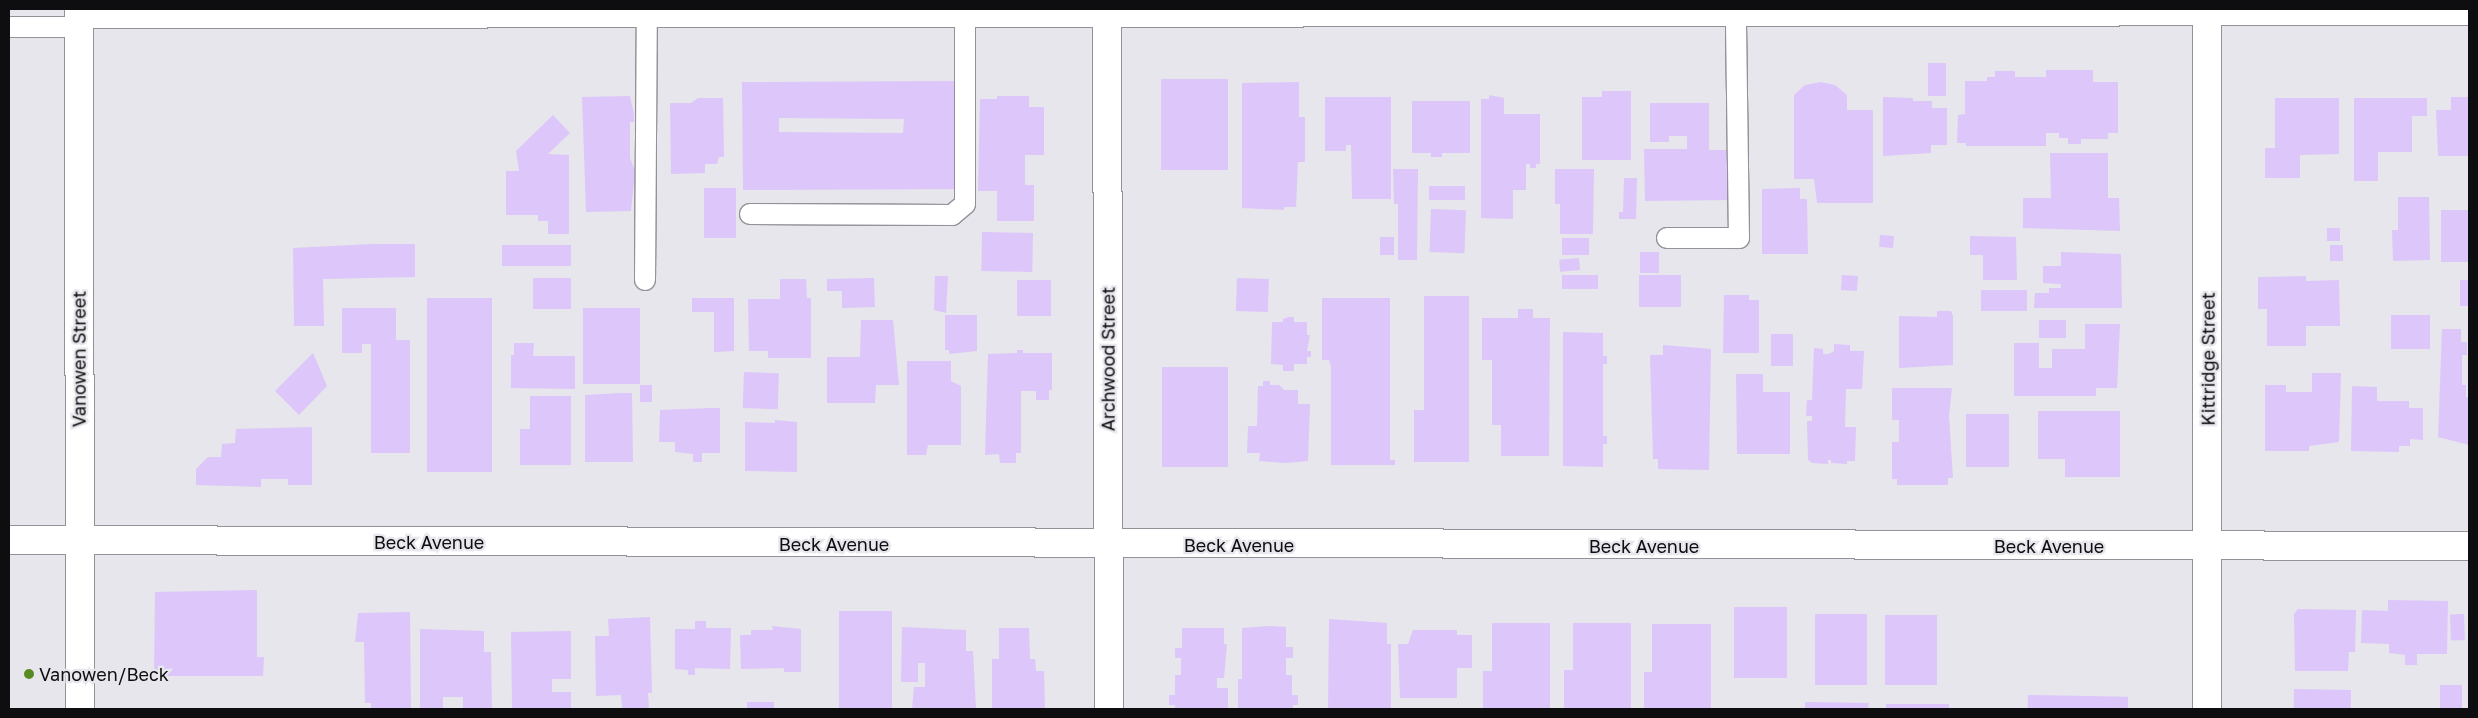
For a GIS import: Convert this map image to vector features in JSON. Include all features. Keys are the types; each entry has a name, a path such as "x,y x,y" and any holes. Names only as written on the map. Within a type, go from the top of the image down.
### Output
{"street":[{"name":"Kittridge Street","path":"2207,10 2207,709"},
{"path":"79,17 647,13 965,16 1107,11 2469,11"},
{"name":"Archwood Street","path":"1107,11 1109,709"},
{"name":"Vanowen Street","path":"79,17 80,709"},
{"name":"Beck Avenue","path":"9,540 1108,545 2469,546"}],"lane":[{"path":"1667,238 1739,238 1736,11"},
{"path":"645,280 647,13"},
{"path":"750,214 952,215 965,204 965,16"},
{"path":"9,27 79,17"}],"building":[{"path":"1928,63 1946,63 1946,96 1928,96"},
{"path":"2046,70 2093,70 2093,82 2118,82 2118,133 2108,133 2108,139 2081,139 2081,144 2068,144 2068,138 2059,138 2059,133 2046,133 2046,146 1966,146 1966,143 1957,143 1958,115 1965,114 1965,81 1987,81 1987,77 1995,77 1995,71 2015,71 2015,77 2046,77"},
{"path":"1161,79 1228,79 1228,170 1161,170"},
{"path":"957,81 958,189 743,190 742,82","holes":["779,118 904,119 903,133 779,132"]},
{"path":"1299,82 1299,117 1305,117 1305,162 1298,162 1296,207 1284,207 1284,210 1242,208 1242,83"},
{"path":"1821,82 1835,85 1847,95 1847,110 1873,110 1873,203 1817,203 1814,179 1794,179 1794,95 1805,85"},
{"path":"1602,91 1631,91 1631,160 1582,160 1582,97 1602,97"},
{"path":"1489,95 1504,98 1504,114 1540,114 1540,164 1536,164 1536,168 1530,168 1530,164 1526,164 1526,190 1513,190 1513,219 1481,218 1481,99 1489,99"},
{"path":"630,96 634,122 630,122 630,158 635,171 631,211 586,212 582,97"},
{"path":"997,96 1029,96 1029,107 1044,107 1044,155 1025,155 1025,185 1034,185 1034,221 997,221 997,191 978,191 980,99 997,99"},
{"path":"1325,97 1391,97 1391,199 1352,199 1351,145 1346,145 1346,151 1325,151"},
{"path":"1883,97 1913,98 1913,101 1932,101 1932,108 1947,108 1947,145 1931,145 1931,153 1883,156"},
{"path":"2451,97 2469,97 2469,156 2438,156 2436,110 2451,110"},
{"path":"698,98 723,98 724,157 719,157 717,164 705,164 705,173 671,174 670,103 691,103"},
{"path":"2275,98 2339,98 2339,154 2300,155 2300,178 2265,178 2265,148 2275,148"},
{"path":"2354,98 2427,98 2427,116 2412,116 2412,152 2378,152 2378,181 2354,181"},
{"path":"1412,101 1470,101 1470,153 1442,153 1442,157 1431,157 1431,153 1412,153"},
{"path":"1650,103 1709,103 1709,150 1731,150 1731,200 1645,201 1644,149 1687,149 1687,136 1669,136 1669,142 1650,142"},
{"path":"553,115 570,133 548,154 569,155 569,234 548,234 548,221 538,221 538,215 506,215 506,171 519,171 516,151"},
{"path":"2050,153 2108,153 2108,198 2119,198 2120,231 2023,228 2023,198 2051,198"},
{"path":"1393,169 1418,169 1417,260 1398,260 1398,204 1394,204"},
{"path":"1555,169 1594,169 1593,234 1560,234 1560,204 1555,204"},
{"path":"1624,178 1637,178 1636,219 1619,219 1619,212 1623,212"},
{"path":"1429,186 1465,186 1465,200 1429,200"},
{"path":"704,188 736,188 736,238 704,238"},
{"path":"1800,188 1800,199 1807,199 1808,254 1762,254 1762,189"},
{"path":"2398,197 2429,197 2430,260 2393,261 2392,230 2398,230"},
{"path":"1431,209 1466,210 1464,253 1429,252"},
{"path":"2441,210 2468,210 2468,262 2441,262"},
{"path":"2327,228 2340,228 2340,241 2327,241"},
{"path":"982,232 1033,233 1032,272 981,271"},
{"path":"1880,235 1894,236 1893,248 1879,247"},
{"path":"1970,236 2016,237 2017,280 1983,280 1983,255 1970,255"},
{"path":"1380,237 1394,237 1394,255 1380,255"},
{"path":"1562,238 1589,238 1589,255 1562,255"},
{"path":"415,244 415,277 323,279 324,326 294,326 293,248"},
{"path":"502,245 571,245 571,266 502,266"},
{"path":"2330,245 2343,245 2343,261 2330,261"},
{"path":"1640,252 1659,252 1659,273 1640,273"},
{"path":"2061,252 2121,254 2122,308 2034,308 2035,293 2049,293 2049,288 2061,288 2061,284 2043,283 2043,266 2061,266"},
{"path":"1579,258 1580,270 1560,272 1559,260"},
{"path":"1562,275 1598,275 1598,289 1562,289"},
{"path":"1639,275 1681,275 1681,307 1639,307"},
{"path":"1842,275 1858,276 1857,291 1841,290"},
{"path":"935,276 948,276 946,313 934,310"},
{"path":"2306,276 2306,281 2339,280 2340,326 2306,326 2306,346 2267,346 2267,309 2258,309 2258,277"},
{"path":"533,278 571,278 571,309 533,309"},
{"path":"874,278 875,307 842,308 842,291 827,291 827,279"},
{"path":"1237,278 1269,279 1268,312 1236,311"},
{"path":"780,279 806,279 807,298 811,298 811,358 768,358 768,351 749,351 748,299 780,299"},
{"path":"1017,280 1051,280 1051,316 1017,316"},
{"path":"2460,280 2469,280 2469,306 2460,306"},
{"path":"1981,290 2027,290 2027,311 1981,311"},
{"path":"1724,295 1749,295 1749,300 1759,300 1759,353 1723,353"},
{"path":"1424,296 1469,296 1469,462 1414,462 1414,410 1424,410"},
{"path":"427,298 492,298 492,472 427,472"},
{"path":"692,298 734,298 734,351 714,352 714,312 692,312"},
{"path":"1322,298 1390,298 1390,460 1395,460 1395,465 1331,465 1331,367 1329,360 1322,360"},
{"path":"342,308 396,308 396,340 410,340 410,453 371,453 371,344 362,344 362,353 342,353"},
{"path":"583,308 640,308 640,384 583,384"},
{"path":"1518,309 1533,309 1533,318 1550,318 1549,456 1501,456 1501,425 1492,425 1492,360 1482,360 1482,318 1518,318"},
{"path":"1937,311 1951,311 1953,316 1953,365 1899,368 1899,316 1937,317"},
{"path":"945,315 977,315 977,351 949,354 949,350 945,350"},
{"path":"2391,315 2430,315 2430,349 2391,349"},
{"path":"1294,317 1294,322 1307,322 1307,335 1310,335 1307,351 1311,351 1311,357 1307,357 1307,364 1294,364 1294,371 1283,371 1283,365 1271,364 1272,322 1283,322 1283,319"},
{"path":"861,320 893,320 899,385 876,385 875,403 827,403 827,357 860,357"},
{"path":"2039,320 2066,320 2066,338 2039,338"},
{"path":"2085,324 2120,324 2117,388 2096,388 2096,396 2014,396 2014,343 2039,343 2039,368 2052,368 2052,349 2085,349"},
{"path":"2442,329 2461,329 2461,342 2467,342 2467,355 2462,355 2462,385 2466,385 2466,397 2469,397 2469,445 2438,437"},
{"path":"1563,332 1603,333 1603,356 1607,356 1607,364 1603,364 1603,436 1607,436 1607,444 1603,444 1603,467 1563,466"},
{"path":"1771,334 1793,334 1793,366 1771,366"},
{"path":"514,343 534,343 533,356 575,356 575,389 511,388 511,355 514,355"},
{"path":"1834,344 1850,345 1850,351 1864,351 1862,389 1846,389 1845,427 1856,427 1855,461 1847,461 1847,464 1831,463 1831,460 1828,460 1828,464 1812,463 1808,460 1807,421 1812,421 1812,416 1806,416 1807,400 1812,400 1814,348 1823,349 1823,354 1829,354 1834,351"},
{"path":"1663,345 1711,349 1709,470 1658,469 1658,459 1653,459 1650,355 1663,355"},
{"path":"1017,350 1023,350 1023,353 1052,353 1052,390 1049,390 1049,400 1036,400 1036,391 1021,391 1021,453 1016,453 1016,463 1000,463 999,454 985,455 988,354 1017,353"},
{"path":"313,353 327,386 299,415 275,391"},
{"path":"907,361 951,361 951,381 961,386 961,445 928,445 926,455 907,455"},
{"path":"1162,367 1228,367 1228,467 1162,467"},
{"path":"744,372 779,373 778,409 743,408"},
{"path":"2312,373 2341,373 2339,442 2309,446 2309,451 2265,451 2265,385 2286,385 2286,392 2312,392"},
{"path":"1736,374 1763,374 1763,392 1790,392 1790,454 1737,454"},
{"path":"1263,381 1270,381 1270,385 1279,385 1284,390 1298,390 1298,404 1310,404 1308,461 1285,463 1259,461 1260,453 1247,453 1248,426 1257,426 1258,386 1263,386"},
{"path":"640,385 652,385 652,402 640,402"},
{"path":"2352,386 2377,387 2377,401 2409,401 2409,408 2423,408 2423,440 2410,439 2410,446 2399,446 2399,452 2351,451"},
{"path":"1892,388 1952,388 1949,416 1953,478 1948,478 1948,485 1897,485 1897,479 1892,479 1892,442 1899,442 1899,420 1892,420"},
{"path":"632,393 633,462 585,462 585,395"},
{"path":"530,396 571,396 571,465 520,465 520,429 530,429"},
{"path":"720,408 720,453 702,453 702,462 693,462 693,454 675,452 675,442 659,442 660,410"},
{"path":"2038,411 2120,411 2120,477 2065,477 2065,459 2038,459"},
{"path":"1966,414 2009,414 2009,467 1966,467"},
{"path":"775,420 797,422 797,472 745,471 745,422 775,423"},
{"path":"312,427 312,485 288,485 288,479 261,479 261,487 196,485 196,469 208,457 221,457 222,444 235,443 236,429"},
{"path":"257,590 257,657 264,657 263,676 154,676 155,592"},
{"path":"2388,600 2448,601 2447,654 2417,654 2417,665 2405,665 2405,655 2389,653 2389,644 2361,643 2362,610 2388,611"},
{"path":"1734,607 1787,607 1787,678 1734,678"},
{"path":"2298,609 2356,610 2355,652 2349,652 2348,671 2295,671 2294,614"},
{"path":"839,611 892,611 892,709 839,709"},
{"path":"410,612 411,709 371,709 371,703 365,703 364,642 355,642 358,613"},
{"path":"1815,614 1867,614 1867,685 1815,685"},
{"path":"2450,614 2464,614 2465,640 2451,640"},
{"path":"1885,615 1937,615 1937,685 1885,685"},
{"path":"650,617 652,693 648,693 649,709 622,708 621,695 596,696 595,636 609,636 608,619"},
{"path":"1329,619 1387,623 1387,644 1391,644 1391,709 1328,709"},
{"path":"695,621 706,621 706,628 731,628 730,669 695,668 695,675 688,675 688,670 675,669 675,629 695,629"},
{"path":"1492,623 1550,623 1550,709 1483,709 1483,671 1492,671"},
{"path":"1573,623 1631,623 1631,709 1564,709 1564,670 1573,670"},
{"path":"1652,624 1711,624 1711,709 1644,709 1644,672 1652,672"},
{"path":"772,626 801,629 801,672 784,672 784,668 741,669 740,635 751,635 751,630 773,630"},
{"path":"902,627 966,630 966,651 973,651 976,709 912,709 914,687 925,687 925,663 918,663 918,682 901,682"},
{"path":"1286,627 1286,647 1293,647 1293,658 1286,658 1286,675 1292,675 1292,695 1298,695 1298,705 1293,705 1293,709 1238,709 1238,679 1242,679 1242,628"},
{"path":"999,628 1029,628 1030,659 1035,659 1036,671 1044,671 1045,709 992,709 992,659 999,659"},
{"path":"1182,628 1224,628 1224,644 1227,644 1224,678 1217,678 1217,688 1228,688 1228,709 1175,709 1175,705 1169,705 1169,695 1175,695 1175,675 1181,675 1181,658 1175,658 1175,648 1182,648"},
{"path":"420,629 484,631 484,652 491,652 492,709 463,709 463,697 443,697 443,709 420,709"},
{"path":"1413,630 1457,630 1457,635 1472,635 1472,668 1457,668 1457,698 1400,698 1398,644 1408,644"},
{"path":"571,631 571,679 552,679 552,692 571,692 571,709 512,709 511,632"},
{"path":"2440,685 2462,685 2462,709 2440,709"},
{"path":"2294,689 2351,690 2351,709 2294,709"},
{"path":"2028,695 2128,697 2128,709 2028,709"},
{"path":"747,702 774,702 774,709 747,709"},
{"path":"1805,702 1869,703 1868,709 1805,709"},
{"path":"1886,704 1949,704 1949,709 1886,709"}],"place":[{"name":"Vanowen/Beck","path":"29,674"}]}
